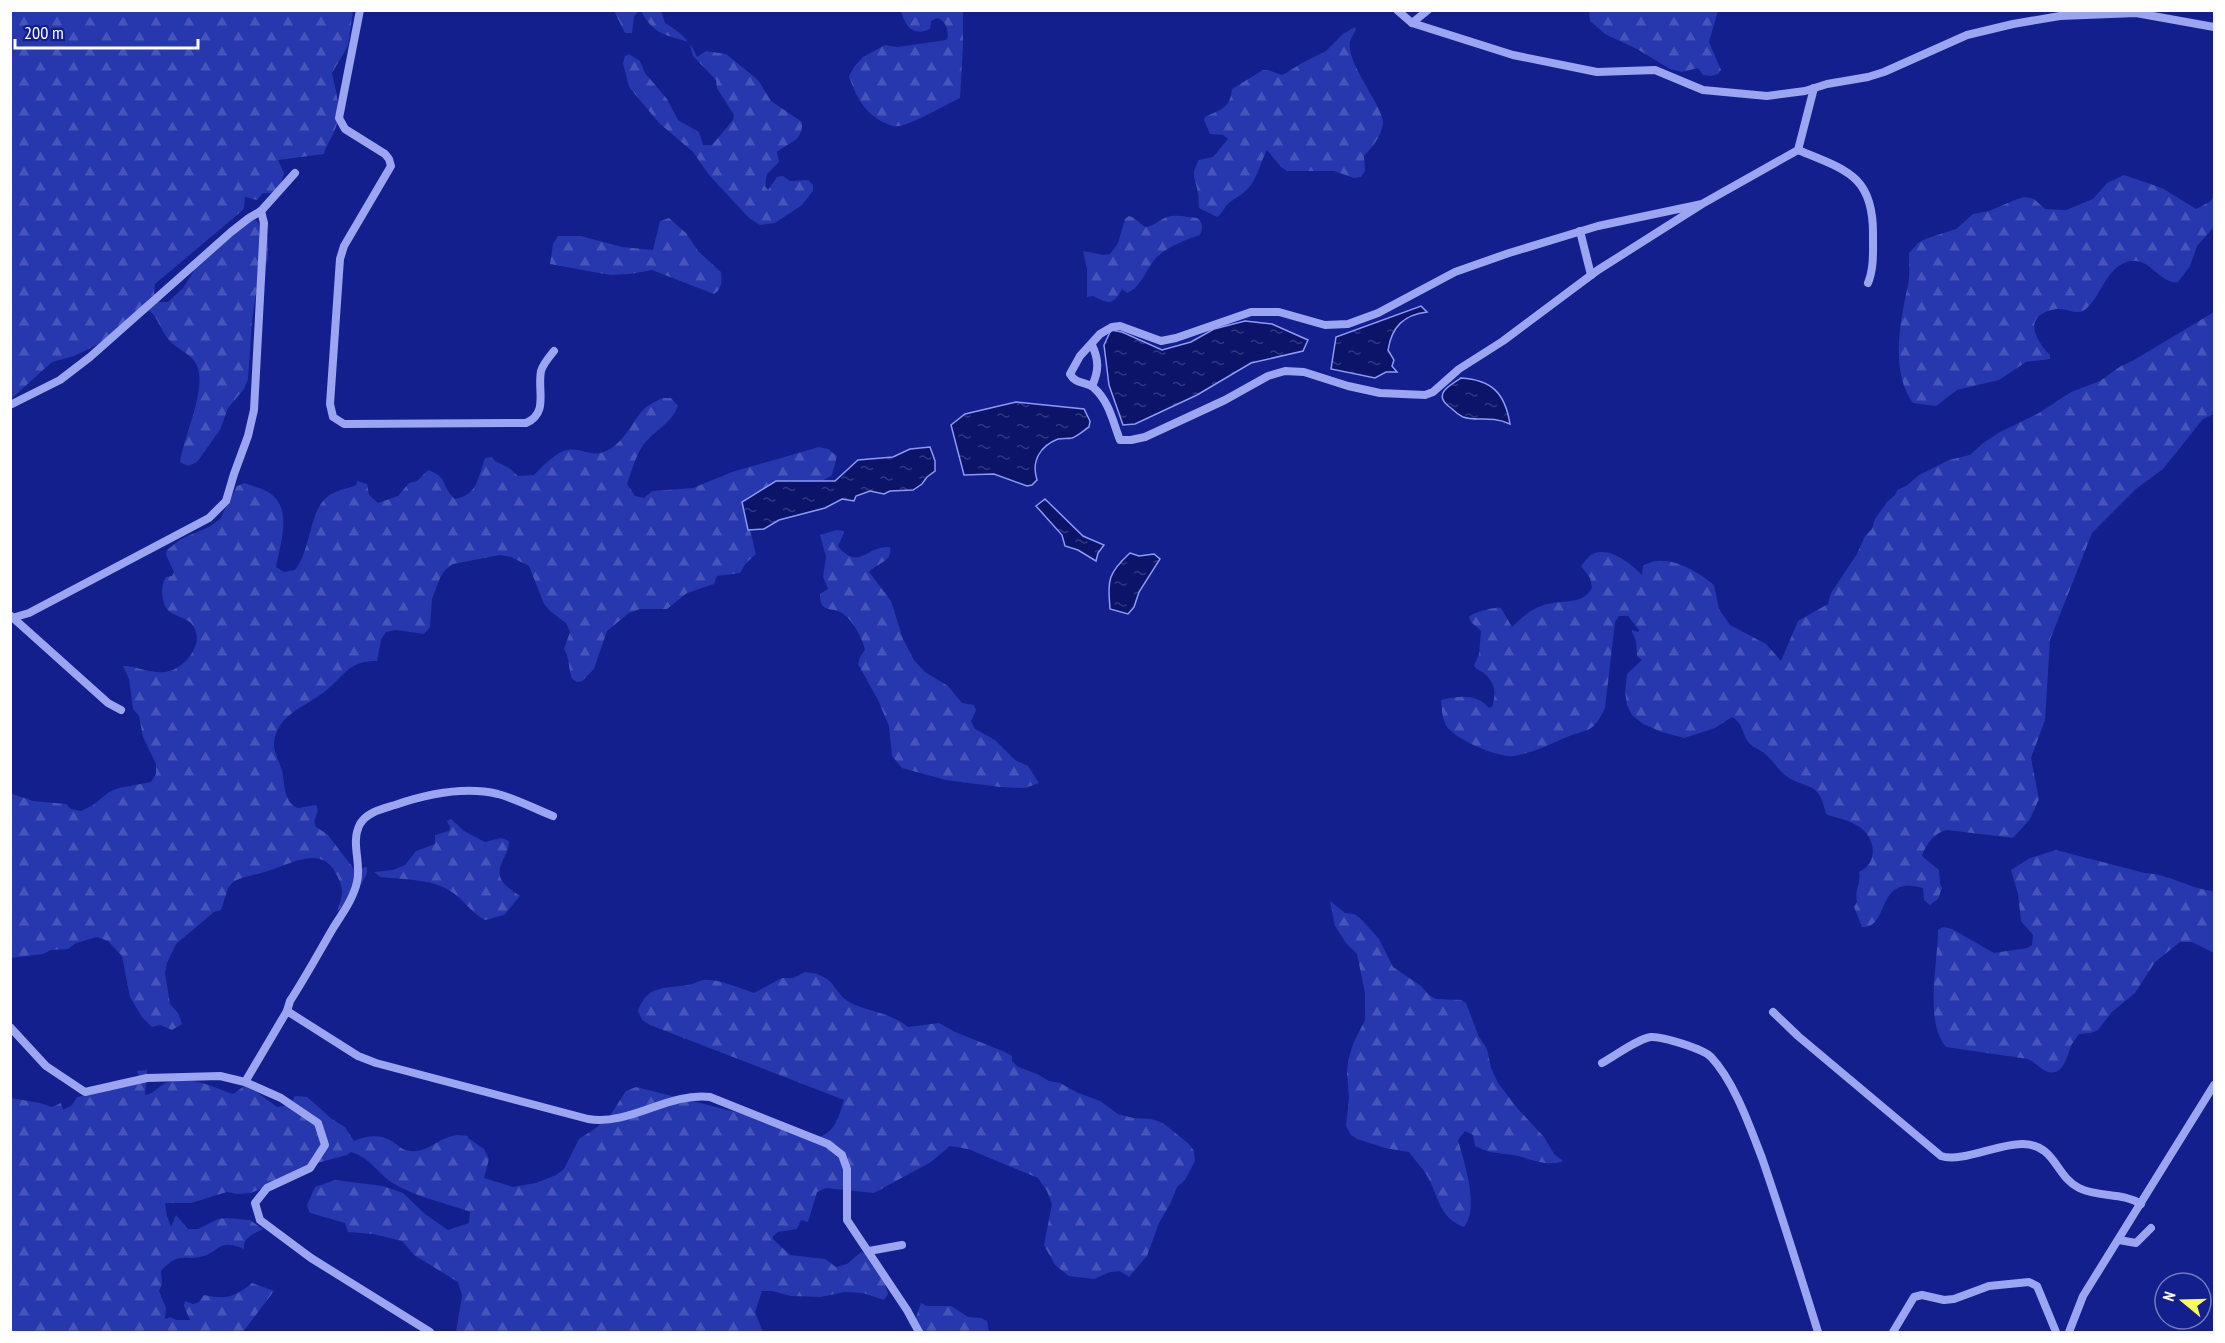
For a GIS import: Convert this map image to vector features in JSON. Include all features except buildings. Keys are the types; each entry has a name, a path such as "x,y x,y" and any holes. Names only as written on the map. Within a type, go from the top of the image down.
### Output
{"street":[{"path":"360,10 339,118 345,129 385,154 390,159 391,165 344,246 340,258 330,404 333,417 344,424 526,423 532,420 540,409 542,371 554,351"},
{"path":"1397,10 1412,23 1513,55 1597,72 1655,70 1703,90 1767,96 1884,72 1967,35 2060,16 2136,13 2214,27"},
{"path":"1412,23 1428,10"},
{"path":"1702,204 1580,231 1509,253 1455,272 1378,314 1348,324 1325,325 1279,312 1251,312 1161,341 1120,326 1112,327 1100,334 1080,356 1070,374 1076,381 1092,386 1105,401 1120,440 1145,437 1225,400 1268,376 1285,371 1304,372 1380,393 1425,396 1591,275 1702,204 1798,150 1814,88"},
{"path":"1798,150 1848,172 1865,189 1873,226 1872,272 1868,283"},
{"path":"10,405 60,380 90,357 231,232 261,211 295,173"},
{"path":"11,617 29,614 209,518 226,501 253,417 263,234 261,211"},
{"path":"1580,231 1591,275"},
{"path":"1092,345 1098,363 1097,376 1092,386"},
{"path":"11,617 108,703 121,710"},
{"path":"245,1082 287,1011 290,1001 344,912 357,882 359,868 355,848 356,838 364,818 374,811 422,796 470,791 499,795 553,816"},
{"path":"287,1011 358,1056 376,1063 588,1119 604,1121 616,1119 663,1104 701,1096 710,1097 828,1144 836,1149 848,1169 847,1220 907,1310 919,1332"},
{"path":"1773,1012 1798,1036 1941,1156 1952,1158 2013,1144 2025,1144 2046,1152 2070,1181 2078,1187 2091,1192 2130,1198 2141,1204"},
{"path":"10,1027 46,1066 85,1092 147,1078 220,1076 245,1082 281,1098 318,1123 325,1145 310,1168 267,1188 255,1203 260,1220 311,1258 430,1332"},
{"path":"1602,1063 1645,1039 1653,1037 1695,1048 1709,1055 1741,1104 1752,1130 1779,1206 1818,1332"},
{"path":"2069,1332 2083,1296 2214,1086"},
{"path":"2119,1240 2136,1243 2151,1228"},
{"path":"869,1251 902,1245"},
{"path":"1893,1332 1914,1298 1922,1294 1944,1300 1954,1299 1989,1286 2029,1282 2037,1286 2056,1332"}],"green space":[{"path":"1589,10 1718,11 1709,42 1721,70 1718,74 1711,76 1703,75 1698,68 1682,72 1670,69 1637,49 1605,34 1590,21"},
{"path":"11,11 353,11 348,46 332,73 338,103 338,118 324,154 278,160 284,173 278,189 272,193 263,193 257,200 245,197 244,209 155,284 154,293 158,302 168,302 183,288 200,261 254,219 264,227 268,238 268,259 256,293 248,379 244,389 228,408 220,430 197,462 188,466 180,462 198,397 199,372 195,362 173,344 150,311 139,313 126,327 108,336 101,343 74,356 52,362 11,399"},
{"path":"614,11 639,11 634,16 632,33 625,33"},
{"path":"641,11 661,11 665,23 680,33 688,42 655,29"},
{"path":"901,11 963,11 963,46 960,98 913,121 895,126 878,119 867,110 858,98 849,76 863,57 885,45 897,47 946,40 948,37 946,25 940,19 931,21 930,29 914,31 907,25"},
{"path":"1355,27 1356,30 1350,42 1350,51 1378,108 1383,124 1378,137 1364,156 1365,171 1361,177 1354,178 1334,171 1287,171 1267,150 1251,185 1227,205 1217,217 1199,208 1194,176 1196,165 1199,160 1213,157 1228,139 1223,135 1210,134 1204,120 1205,117 1227,105 1232,89 1263,70 1282,75 1326,51 1343,34"},
{"path":"689,43 697,57 706,51 726,54 758,80 771,101 802,122 798,137 777,152 779,162 767,174 765,186 768,190 777,177 783,176 790,181 808,180 813,185 813,191 802,205 775,223 760,225 749,218 709,175 693,152 659,123 629,87 623,63 625,56 629,54 640,61 645,73 667,99 678,120 699,132 703,145 712,145 733,120 734,115 717,88 716,80 693,56"},
{"path":"2124,175 2162,188 2196,209 2211,201 2214,195 2214,227 2197,246 2190,266 2178,282 2167,280 2146,264 2134,261 2125,262 2112,272 2084,311 2057,309 2046,312 2035,321 2036,334 2050,355 2050,359 2026,362 1999,380 1957,390 1936,406 1913,403 1901,377 1899,346 1902,314 1909,282 1909,253 1918,243 1956,229 1973,214 1989,211 2025,197 2034,199 2045,209 2066,210 2093,199 2107,183"},
{"path":"1129,216 1145,227 1171,216 1197,218 1202,230 1200,235 1183,241 1157,257 1140,282 1127,293 1122,289 1110,302 1093,296 1087,297 1087,269 1083,251 1110,254 1118,243 1125,219"},
{"path":"669,218 686,233 698,251 721,272 721,284 719,290 714,294 652,270 610,275 550,264 553,244 558,236 581,236 622,247 653,250 660,221"},
{"path":"2214,312 2214,414 2203,419 2163,469 2136,489 2092,533 2050,640 2045,720 2031,758 2039,799 2030,819 2013,838 1947,830 1935,836 1922,856 1939,870 1942,888 1938,899 1930,905 1924,900 1923,888 1908,886 1897,888 1885,903 1877,920 1871,925 1862,927 1854,907 1857,902 1859,872 1870,863 1873,850 1872,843 1864,831 1851,822 1826,814 1817,792 1785,776 1768,757 1750,744 1739,723 1732,717 1715,728 1684,738 1643,724 1632,715 1627,705 1625,692 1627,674 1642,660 1637,656 1636,641 1632,632 1632,630 1638,632 1639,630 1628,616 1619,616 1615,622 1605,708 1596,723 1588,730 1533,751 1507,756 1468,742 1452,732 1445,724 1441,700 1460,697 1473,698 1489,708 1493,703 1492,683 1474,666 1479,654 1481,631 1469,617 1484,610 1501,608 1512,627 1539,607 1583,597 1592,588 1590,578 1581,566 1589,556 1595,553 1614,555 1627,562 1642,575 1643,566 1661,561 1680,565 1699,574 1714,585 1719,609 1730,625 1766,644 1781,661 1798,621 1828,604 1831,593 1857,554 1865,536 1872,529 1875,519 1897,490 1919,475 1949,460 1970,455 2000,432 2039,413 2071,392 2100,381 2121,366"},
{"path":"662,398 671,398 678,406 668,422 648,439 638,453 627,484 635,496 644,498 652,491 693,488 732,472 819,447 828,449 837,456 832,475 749,526 756,554 746,563 740,573 717,576 714,584 687,593 667,609 640,609 629,613 607,631 594,669 582,681 577,682 572,679 564,649 570,632 566,623 544,604 529,566 511,557 500,555 453,564 445,570 432,599 430,627 424,634 396,630 386,632 381,640 377,661 367,661 352,667 323,693 285,719 276,735 274,749 290,803 298,808 316,805 318,810 314,822 316,827 327,834 354,869 367,867 367,873 354,899 347,899 337,912 342,892 340,883 329,864 322,859 295,861 233,882 228,888 221,910 214,912 176,944 167,963 165,973 170,1004 178,1013 182,1024 172,1030 160,1025 152,1027 142,1017 130,997 122,956 108,941 97,937 76,943 68,949 11,958 10,793 33,801 66,804 71,809 81,811 109,792 151,782 156,774 156,764 143,737 139,716 133,709 129,679 123,666 165,672 179,666 192,654 197,638 196,630 189,621 170,612 163,600 164,581 174,572 166,555 167,550 181,539 209,527 220,519 237,486 245,483 268,492 276,499 281,507 283,526 276,567 284,572 295,570 304,552 320,505 336,492 356,485 357,481 367,484 369,495 378,503 398,496 409,483 417,481 428,470 442,479 455,499 463,497 476,484 485,458 492,457 518,476 534,475 563,451 577,450 597,453 608,450 619,442 644,409"},
{"path":"837,530 844,531 838,546 852,557 863,556 882,547 890,547 887,559 869,572 891,601 903,639 914,660 925,672 948,686 962,703 974,705 976,710 971,721 975,729 995,740 1015,760 1028,766 1039,783 1025,788 946,780 902,768 892,756 889,726 858,664 865,650 856,628 843,614 825,608 820,601 820,594 828,589 823,577 826,557 820,535"},
{"path":"451,819 464,831 485,842 501,838 509,841 501,863 500,875 504,884 520,896 504,915 485,920 457,896 440,886 420,881 380,877 374,872 393,870 405,865 416,851 435,844 435,835 449,831 447,821"},
{"path":"2056,850 2214,891 2214,953 2192,942 2180,942 2155,962 2135,993 2112,1012 2098,1030 2079,1034 2058,1071 2046,1071 2028,1059 1946,1047 1939,1036 1935,1022 1934,991 1938,930 1943,927 1952,929 1994,953 2027,948 2032,945 2033,935 2021,921 2018,894 2011,870 2030,858"},
{"path":"1330,901 1345,913 1354,914 1360,918 1379,939 1393,967 1421,986 1429,995 1436,999 1461,1000 1466,1003 1479,1037 1487,1049 1491,1068 1498,1083 1544,1137 1554,1154 1563,1161 1544,1163 1484,1150 1475,1146 1473,1135 1465,1131 1458,1140 1471,1196 1469,1218 1464,1227 1450,1219 1445,1213 1427,1175 1409,1152 1385,1148 1357,1139 1351,1135 1346,1126 1349,1098 1348,1061 1353,1044 1365,1020 1365,993 1357,954 1346,943 1335,926"},
{"path":"805,972 824,977 841,996 855,1005 889,1016 908,1027 939,1023 955,1032 1005,1052 1012,1056 1012,1061 1018,1067 1100,1101 1118,1114 1163,1123 1189,1144 1194,1151 1195,1161 1185,1180 1177,1187 1159,1223 1147,1256 1129,1277 1120,1271 1110,1272 1094,1279 1069,1276 1055,1265 1044,1245 1052,1204 1038,1178 968,1149 950,1146 931,1162 874,1193 826,1188 817,1192 808,1222 801,1220 797,1229 778,1232 773,1236 773,1239 790,1255 825,1259 836,1267 847,1264 861,1252 864,1253 883,1278 888,1294 884,1300 863,1293 844,1292 821,1297 791,1296 762,1291 755,1312 763,1332 456,1332 462,1296 458,1282 414,1255 402,1241 373,1234 348,1232 345,1223 310,1213 307,1205 315,1187 335,1180 383,1186 403,1193 425,1214 448,1230 469,1223 470,1212 400,1187 363,1158 351,1152 317,1163 251,1193 227,1192 191,1203 165,1203 171,1227 176,1215 188,1229 198,1229 218,1219 226,1218 250,1220 263,1229 247,1239 244,1249 232,1245 222,1246 204,1256 177,1259 161,1271 162,1284 159,1291 166,1308 165,1319 170,1317 177,1320 190,1320 184,1306 185,1301 193,1304 199,1302 204,1295 230,1296 252,1283 274,1291 243,1332 11,1332 11,1098 52,1107 61,1103 63,1110 72,1105 77,1097 94,1094 118,1080 139,1077 137,1071 147,1070 145,1095 165,1083 177,1080 202,1083 233,1094 250,1082 255,1091 277,1107 290,1105 295,1096 307,1097 345,1127 354,1141 376,1136 390,1140 404,1149 418,1151 443,1139 458,1135 468,1136 484,1149 489,1159 484,1178 513,1187 536,1183 564,1169 579,1139 611,1114 626,1091 636,1087 748,1115 813,1139 826,1133 834,1125 844,1100 650,1025 642,1020 638,1011 647,995 660,989 692,984 702,980 714,980 754,993 782,978 793,978"},
{"path":"921,1303 927,1306 951,1306 968,1317 981,1318 987,1321 989,1332 918,1332 914,1323"}],"water":[{"path":"1421,306 1427,312 1412,316 1400,323 1390,342 1388,350 1394,360 1392,366 1397,372 1386,372 1375,378 1331,369 1336,337"},
{"path":"1245,321 1272,324 1308,340 1303,351 1251,363 1197,395 1135,424 1123,425 1109,385 1104,345 1111,330 1122,332 1162,350 1191,342 1214,329"},
{"path":"1461,378 1481,382 1495,390 1505,404 1510,424 1503,421 1463,417 1445,403 1442,395 1444,391"},
{"path":"1016,402 1084,409 1090,421 1089,427 1072,438 1058,439 1042,450 1035,467 1037,480 1032,485 1027,486 994,474 964,475 951,425 965,414"},
{"path":"930,447 935,461 935,471 913,490 890,491 884,494 870,491 856,496 854,501 842,499 825,508 779,520 764,529 748,530 742,502 776,481 835,481 858,460 893,457 910,449"},
{"path":"1045,499 1083,536 1104,545 1096,561 1078,550 1065,546 1062,535 1036,506"},
{"path":"1130,553 1139,556 1154,554 1160,559 1128,614 1110,609 1109,584 1113,572"}]}
